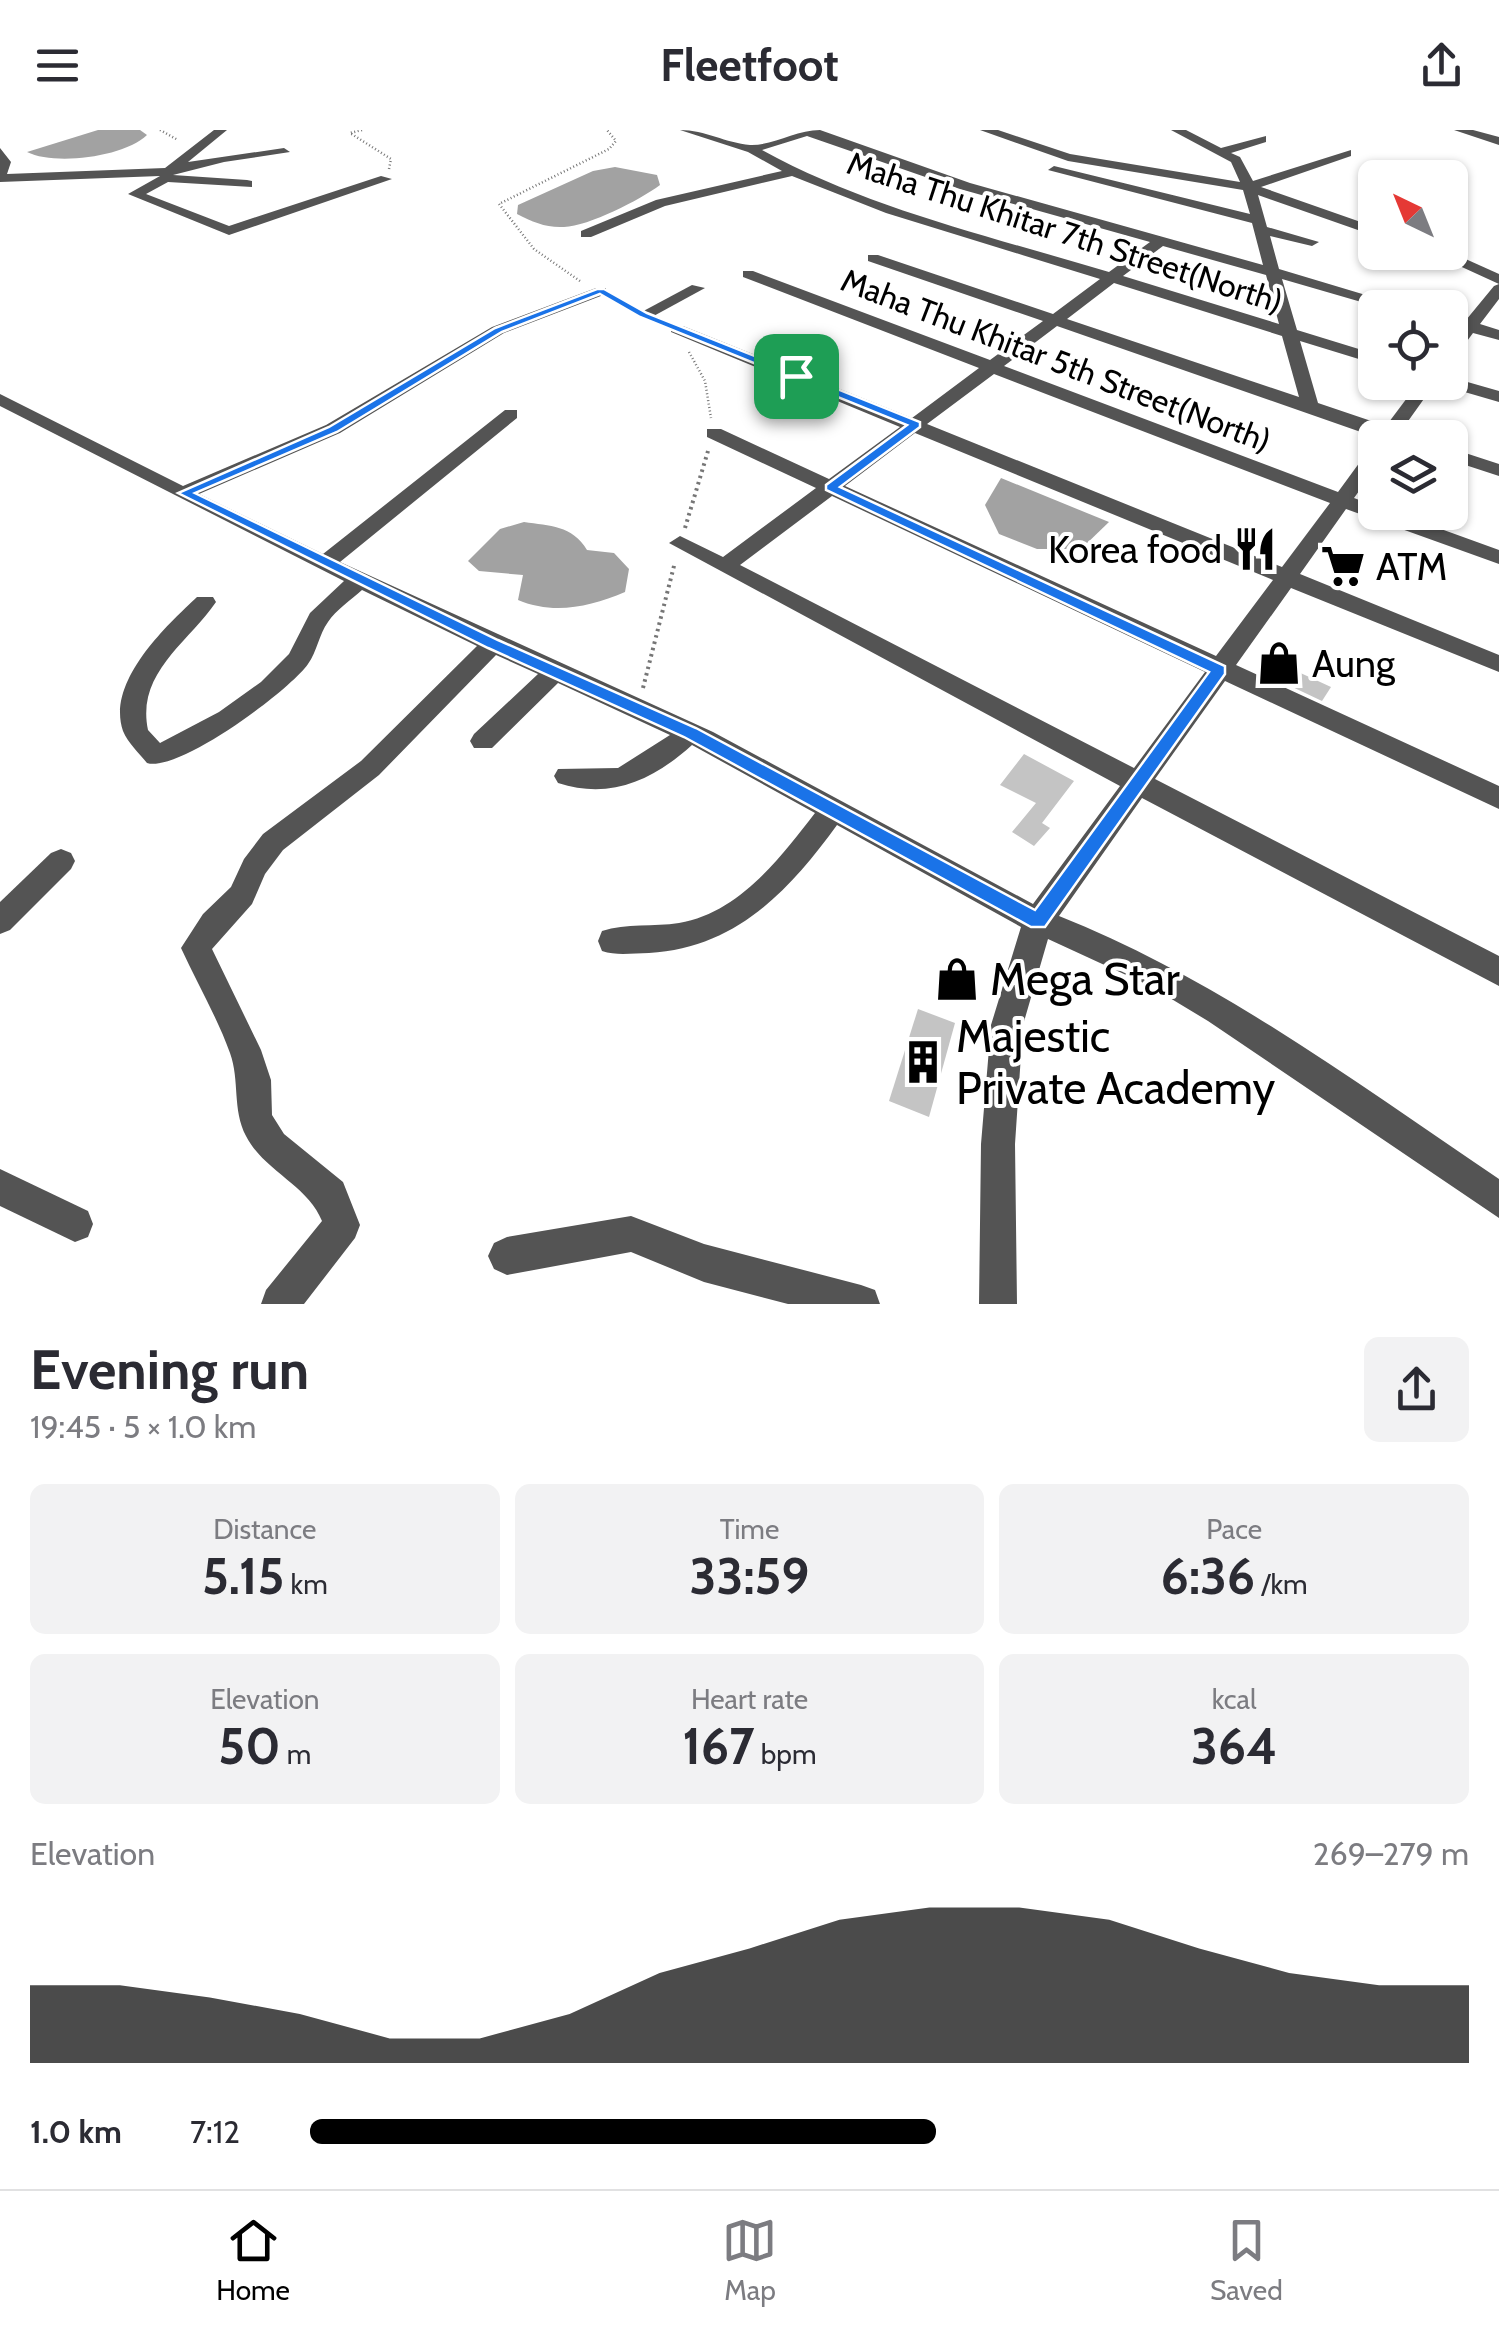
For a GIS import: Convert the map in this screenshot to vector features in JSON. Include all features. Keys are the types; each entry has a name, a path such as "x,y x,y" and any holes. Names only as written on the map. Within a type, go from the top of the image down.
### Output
{"street":[{"path":"221,130 170,173 135,194 229,231 386,179"},
{"name":"Maha Thu Khitar 7th Street(North)","path":"686,130 752,149 793,172 891,210 1358,354"},
{"path":"986,130 1068,157 1246,182 1346,153"},
{"path":"1177,130 1236,160 1275,272 1310,406"},
{"path":"1460,130 1499,140"},
{"path":"752,149 812,131 966,186 1358,296"},
{"path":"1224,151 1262,139"},
{"path":"0,152 5,162 0,177 170,173 247,184"},
{"path":"170,173 224,158 284,152"},
{"path":"1053,170 1312,242"},
{"path":"586,234 610,220 669,202 793,172"},
{"path":"1212,172 1358,225"},
{"path":"725,566 1162,240"},
{"path":"873,258 1358,423"},
{"path":"1468,265 1499,278"},
{"name":"Maha Thu Khitar 5th Street(North)","path":"748,274 1499,557"},
{"path":"644,315 697,288"},
{"path":"1468,316 1499,289"},
{"path":"184,493 333,429 498,330 601,291"},
{"path":"1468,326 1499,334"},
{"path":"677,329 1499,664"},
{"path":"1468,388 1499,397"},
{"path":"0,399 493,644 690,732 1038,921 1087,939 1176,982 1320,1074 1499,1200"},
{"path":"328,562 511,414"},
{"path":"714,434 1499,798"},
{"path":"1468,460 1499,470"},
{"path":"998,1304 998,1144 1007,1024 1038,921 1358,479"},
{"path":"680,542 1499,972"},
{"path":"205,602 170,635 136,699 135,729 156,756 228,719 270,688 299,659 318,618 361,578"},
{"path":"280,1304 342,1225 330,1195 272,1146 258,1124 253,1110 254,1080 246,1050 196,948 213,923 242,895 254,867 272,842 370,768 493,644"},
{"path":"483,740 555,672"},
{"path":"567,776 589,782 616,780 652,766 690,732"},
{"path":"613,941 690,934 755,902 783,877 834,810"},
{"path":"0,922 61,861"},
{"path":"0,1186 75,1224"},
{"path":"507,1256 632,1234 704,1263 861,1304"}],"path":[{"path":"160,130 197,147"},
{"path":"362,130 350,134 391,158 386,179"},
{"path":"601,291 556,269 523,242 499,204 609,149 616,141 607,130"},
{"path":"638,707 680,542 714,434 705,381 677,329"}],"shaded area":[{"path":"98,130 140,130 147,135 122,149 89,157 54,158 27,152"},
{"path":"615,167 657,175 660,185 614,211 574,226 545,225 517,214 518,205 593,171"},
{"path":"1001,478 1109,522 1081,549 1037,549 999,534 985,505"},
{"path":"524,522 567,531 587,550 614,553 629,569 625,592 572,607 531,605 518,600 523,575 479,571 468,561 500,529"}],"building":[{"path":"1294,670 1331,687 1322,701 1286,684"},
{"path":"1024,754 1074,781 1042,823 1050,828 1034,846 1012,832 1036,803 1000,785"},
{"name":"Majestic Private Academy","path":"918,1009 955,1023 929,1117 889,1101"}],"place":[{"name":"Korea food","path":"1255,549"},
{"name":"ATM","path":"1343,566"},
{"name":"Aung","path":"1279,663"},
{"name":"Mega Star","path":"957,979"},
{"name":"Majestic Private Academy","path":"923,1062"}],"route":[{"path":"601,291 644,315 796,376 916,424 831,488 1219,670 1038,921 690,732 493,644 184,493 333,429 498,330 601,291"}]}
